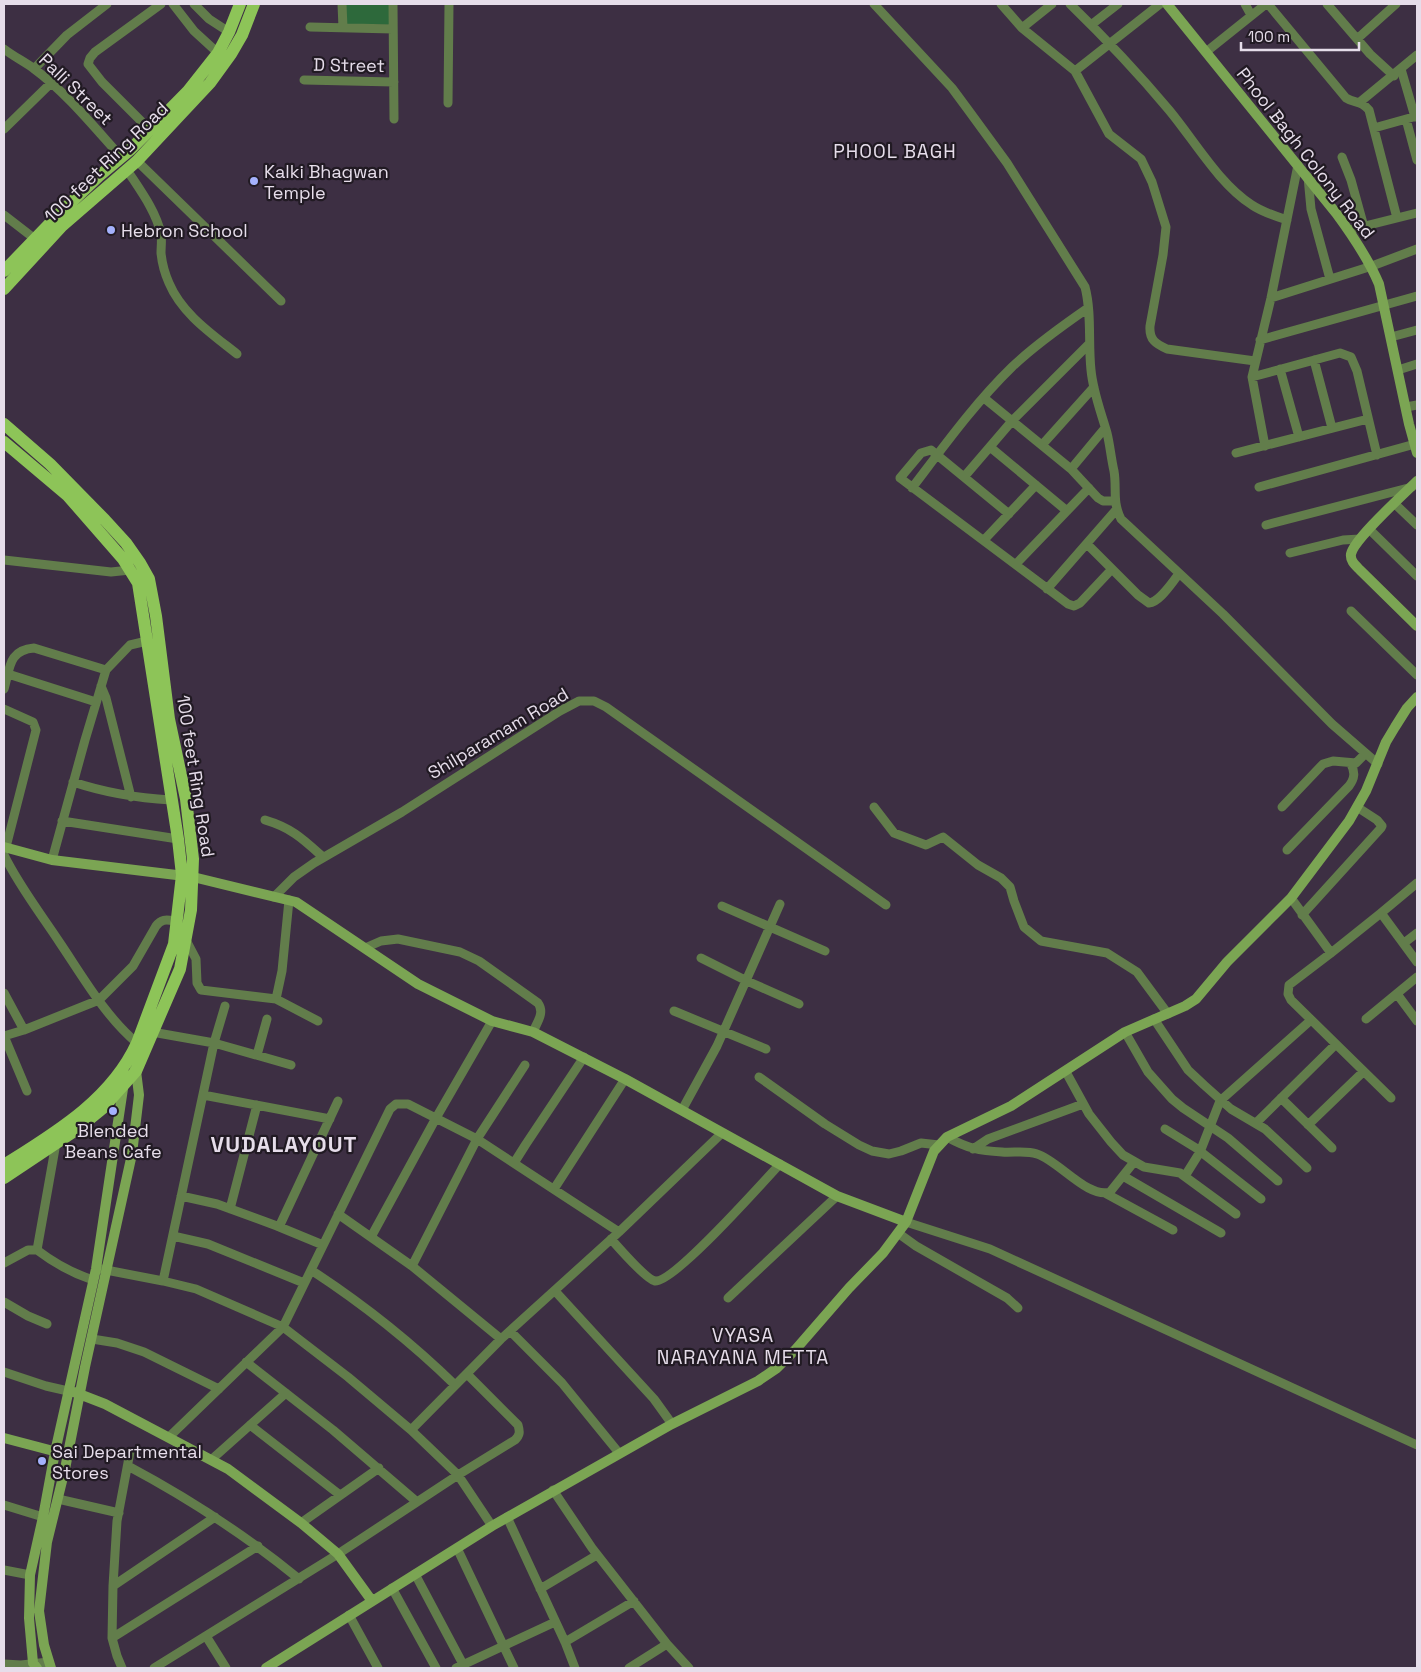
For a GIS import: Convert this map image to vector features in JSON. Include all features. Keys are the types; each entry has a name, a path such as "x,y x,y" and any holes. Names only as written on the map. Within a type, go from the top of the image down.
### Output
{"main road":[{"name":"100 feet Ring Road","path":"4,289 62,226 124,164 150,130 188,91 218,53 240,4"},
{"name":"100 feet Ring Road","path":"4,271 99,176 124,164 137,161 180,116 217,74 242,35 254,4"},
{"name":"100 feet Ring Road","path":"4,424 56,470 105,520 126,543 149,579 156,616 169,719 186,799 193,859 187,876 174,944 123,1078 103,1108 76,1130 4,1178"},
{"name":"100 feet Ring Road","path":"4,442 68,496 123,559 138,583 171,800 187,876 191,910 180,969 136,1071 123,1078 59,1130 4,1165"}],"street":[{"path":"34,69 67,35 107,4"},
{"path":"150,130 102,82 88,64 95,52 161,4"},
{"path":"173,4 194,31 218,53"},
{"path":"194,4 209,19 229,32"},
{"path":"342,4 342,28"},
{"path":"394,4 394,119"},
{"path":"448,104 449,4"},
{"path":"874,4 952,88 1007,163 1085,287 1088,298 1091,372 1106,428 1115,476 1116,506 1121,519 1223,614 1332,724 1378,764"},
{"path":"1001,4 1022,28 1075,71 1109,134 1141,159 1152,182 1166,228 1150,326 1152,340 1157,345 1167,349 1255,361"},
{"path":"1022,28 1052,4"},
{"path":"1070,4 1110,43 1170,111 1214,169 1238,194 1262,211 1287,220"},
{"path":"1091,25 1118,4"},
{"path":"1075,71 1160,4"},
{"name":"Phool Bagh Colony Road","path":"1167,4 1308,177 1349,230 1372,266 1379,284 1416,449"},
{"path":"1245,4 1251,15"},
{"path":"1206,52 1267,4 1340,92 1350,101 1360,102 1369,110 1397,218"},
{"path":"1327,4 1378,63 1397,73 1413,117 1417,155"},
{"path":"1357,39 1396,4"},
{"path":"310,27 394,29"},
{"name":"Palli Street","path":"4,49 34,69 50,83 82,114 124,164 158,223 161,237 162,261 169,284 180,303 192,316 237,354"},
{"path":"1360,102 1417,55"},
{"name":"D Street","path":"304,80 394,82"},
{"path":"5,124 50,83"},
{"path":"1374,128 1413,117"},
{"path":"1342,157 1351,180 1364,227"},
{"path":"137,161 281,301"},
{"path":"1265,446 1252,377 1271,298 1298,165"},
{"path":"1308,177 1311,209 1330,280"},
{"path":"1349,230 1417,213"},
{"path":"4,215 35,238"},
{"path":"1271,298 1372,266 1417,249"},
{"path":"1260,340 1417,296"},
{"path":"912,488 984,398 1025,356 1088,308"},
{"path":"1391,337 1417,330"},
{"path":"964,477 1012,421 1089,344"},
{"path":"1252,377 1340,353 1350,357 1357,371 1377,455"},
{"path":"1314,360 1332,428"},
{"path":"1398,370 1417,364"},
{"path":"1280,369 1298,437"},
{"path":"1042,446 1094,387"},
{"path":"984,398 1070,469 1098,498 1116,506"},
{"path":"1406,407 1417,405"},
{"path":"1236,453 1368,419"},
{"path":"1070,469 1106,428"},
{"path":"990,447 1067,511"},
{"path":"1259,487 1377,455 1416,449"},
{"path":"1008,514 931,450 921,453 900,478 1068,604 1074,606 1080,603 1112,570"},
{"path":"1415,484 1369,530 1351,554 1352,561 1417,626"},
{"path":"1266,525 1415,484"},
{"path":"984,540 1036,485"},
{"path":"1016,564 1089,488"},
{"path":"1395,504 1417,525"},
{"path":"1047,589 1116,506"},
{"path":"1369,530 1417,576"},
{"path":"1290,553 1343,540 1360,540"},
{"path":"1086,544 1138,595 1149,603 1154,602 1179,574"},
{"path":"4,560 111,572 130,570"},
{"path":"1351,611 1417,675"},
{"path":"52,860 106,670 130,645 147,641"},
{"path":"4,690 12,660 20,650 34,648 106,670"},
{"path":"8,674 96,702"},
{"path":"101,686 106,698 131,797"},
{"path":"266,1668 507,1517 672,1424 758,1381 777,1368 883,1253 898,1233 906,1222 934,1151 947,1137 1011,1106 1125,1032 1168,1014 1196,999 1227,962 1291,898 1349,821 1358,807 1386,742 1407,708 1417,697"},
{"name":"Shilparamam Road","path":"274,896 294,877 324,857 402,812 560,711 579,701 594,701 606,707 886,906"},
{"path":"4,709 33,722 36,730 4,850 18,881 99,1000 126,1033 137,1043"},
{"path":"1282,806 1322,764 1333,761 1350,764 1356,763 1365,754"},
{"path":"1287,850 1349,786 1354,777 1354,770 1350,764"},
{"path":"73,782 99,791 131,797 171,800"},
{"path":"874,807 894,833 926,844 943,837 978,865 1001,878 1010,887 1024,927 1041,940 1106,954 1137,972 1168,1014"},
{"path":"1302,915 1381,828 1382,826 1377,820 1358,807"},
{"path":"62,820 178,839"},
{"path":"265,820 282,825 294,832 324,857"},
{"path":"4,850 52,860 187,876 296,902 418,984 492,1021 533,1032 584,1057 837,1196 906,1222 990,1249 1417,1446"},
{"path":"1391,1098 1291,1000 1288,994 1289,985 1417,883"},
{"path":"1291,898 1331,953"},
{"path":"276,999 282,971 289,900"},
{"path":"682,1110 723,1033 780,904"},
{"path":"722,906 825,951"},
{"path":"1381,913 1417,962"},
{"path":"27,1091 4,1036 99,1000 133,966 160,921 165,919 177,921"},
{"path":"1404,943 1417,933"},
{"path":"365,948 381,941 398,939 460,952 479,961 538,1003 542,1012 533,1032"},
{"path":"186,940 196,959 197,983 201,990 276,999 318,1022"},
{"path":"701,958 799,1004"},
{"path":"1366,1019 1417,977"},
{"path":"4,993 24,1030"},
{"path":"1397,994 1417,1020"},
{"path":"163,1280 214,1043 225,1006"},
{"path":"674,1011 723,1033 766,1049"},
{"path":"257,1055 267,1019"},
{"path":"1154,1019 1188,1070 1220,1102 1256,1123 1307,1168"},
{"path":"1185,1176 1200,1152 1220,1102 1311,1020"},
{"path":"371,1237 492,1021"},
{"path":"152,1032 214,1043 291,1065"},
{"path":"1125,1032 1148,1072 1183,1108 1228,1138 1278,1181"},
{"path":"1256,1123 1336,1045"},
{"path":"514,1163 584,1057"},
{"path":"4,1664 20,1666 51,1665 44,1645 39,1611 47,1542 68,1455 132,1154 139,1095 136,1071 130,1058"},
{"path":"412,1266 477,1139 525,1065"},
{"path":"1066,1072 1083,1104 1101,1131 1134,1162 1144,1167 1172,1170 1185,1176 1236,1214"},
{"path":"1308,1125 1363,1072"},
{"path":"759,1077 825,1124 872,1151 889,1154 922,1143 939,1145"},
{"path":"35,1665 28,1618 30,1576 68,1391 96,1268 123,1078"},
{"path":"554,1189 624,1079"},
{"path":"203,1094 330,1119"},
{"path":"1281,1098 1332,1148"},
{"path":"279,1227 338,1101"},
{"path":"169,1437 283,1327 392,1106 401,1103 408,1104 477,1139 619,1232"},
{"path":"973,1149 988,1139 1083,1104"},
{"path":"230,1208 257,1105"},
{"path":"1165,1129 1200,1152 1260,1199"},
{"path":"411,1430 510,1331 619,1232 722,1133"},
{"path":"947,1137 973,1149 1037,1154 1063,1168 1084,1186 1093,1191 1105,1193 1173,1230"},
{"path":"37,1250 56,1143"},
{"path":"1105,1193 1110,1192 1115,1187 1134,1162"},
{"path":"611,1239 648,1278 656,1281 662,1280 687,1260 780,1164"},
{"path":"1123,1176 1221,1233"},
{"path":"181,1196 230,1208 323,1245"},
{"path":"728,1298 837,1196"},
{"path":"338,1214 412,1266 502,1340"},
{"path":"898,1233 916,1246 1007,1298 1018,1308"},
{"path":"173,1236 208,1244 304,1283"},
{"path":"4,1264 28,1250 37,1250 76,1275 93,1280"},
{"path":"96,1268 163,1280 196,1289 283,1327 348,1377 411,1430 458,1475 492,1526"},
{"path":"310,1270 374,1314 421,1352 456,1385"},
{"path":"554,1291 654,1398 672,1424"},
{"path":"4,1302 28,1316 47,1324"},
{"path":"510,1331 562,1383 619,1454"},
{"path":"92,1339 116,1343 144,1352 219,1389"},
{"path":"246,1362 379,1468 417,1502"},
{"path":"4,1372 46,1386 80,1394 105,1404 228,1470 301,1523 338,1554 372,1601"},
{"path":"154,1668 338,1554 515,1440 520,1432 518,1426 467,1374"},
{"path":"211,1460 286,1392"},
{"path":"250,1425 340,1495"},
{"path":"4,1438 68,1455"},
{"path":"122,1668 112,1638 113,1586 119,1513 130,1452"},
{"path":"128,1466 171,1489 215,1517 258,1546 298,1579"},
{"path":"301,1523 379,1468"},
{"path":"553,1490 597,1555 667,1644 689,1668"},
{"path":"58,1498 119,1513"},
{"path":"4,1505 43,1517"},
{"path":"113,1586 215,1517"},
{"path":"507,1517 565,1642 575,1668"},
{"path":"112,1638 258,1546"},
{"path":"456,1548 514,1668"},
{"path":"540,1589 597,1555"},
{"path":"4,1570 30,1576"},
{"path":"415,1574 461,1667 555,1622"},
{"path":"392,1588 436,1668"},
{"path":"565,1642 634,1601"},
{"path":"349,1615 378,1668"},
{"path":"206,1636 226,1668"},
{"path":"635,1667 667,1644"}],"green space":[{"path":"346,4 390,4 390,25 346,24"}],"place":[{"name":"Kalki Bhagwan Temple","path":"254,181"},
{"name":"Hebron School","path":"111,230"},
{"name":"Blended Beans Cafe","path":"113,1111"},
{"name":"Sai Departmental Stores","path":"42,1461"}],"district":[{"name":"PHOOL BAGH","path":"895,151"},
{"name":"VUDALAYOUT","path":"284,1144"},
{"name":"VYASA NARAYANA METTA","path":"743,1346"}]}
